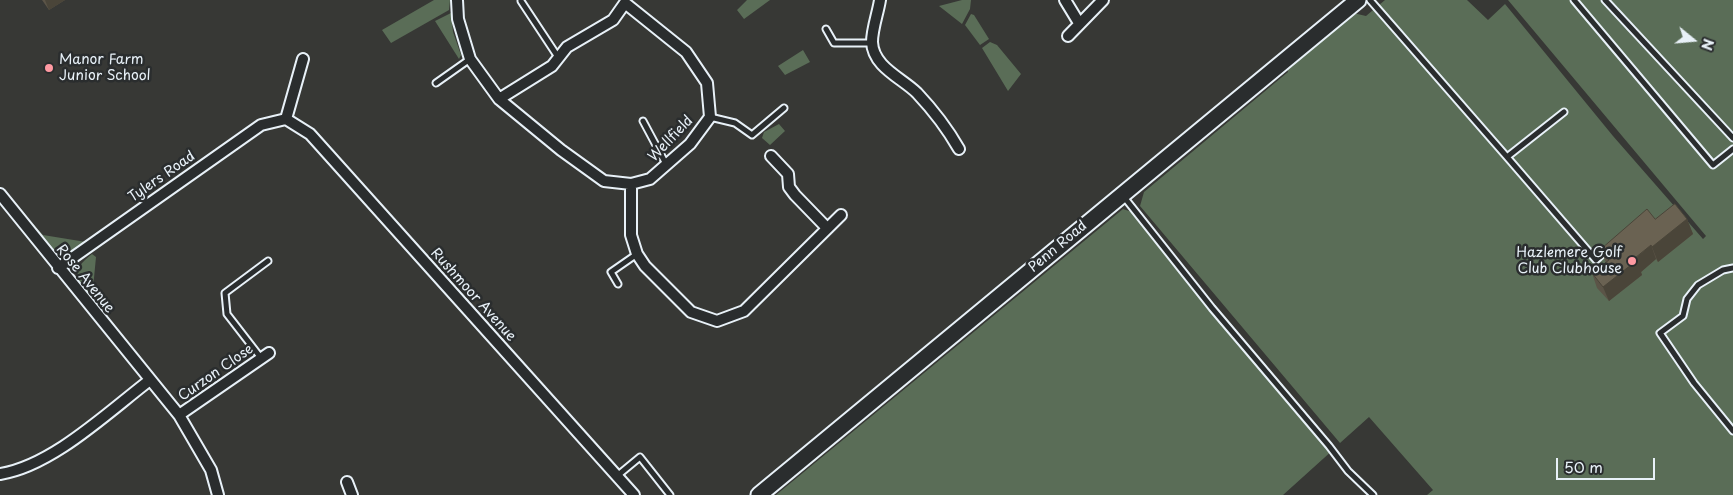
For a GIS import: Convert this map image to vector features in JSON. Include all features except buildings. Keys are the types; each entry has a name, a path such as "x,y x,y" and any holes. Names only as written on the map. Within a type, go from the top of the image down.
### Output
{"main road":[{"name":"Penn Road","path":"759,495 1358,0"}],"street":[{"name":"Wellfield","path":"457,0 458,19 470,59 499,99 604,181 631,184 650,179 690,144 710,117 707,83 686,52 623,2 613,20 567,46 552,66 499,99"},
{"path":"880,0 872,43 880,62 899,81 915,91 946,126 959,149"},
{"path":"1065,0 1079,23"},
{"path":"1068,36 1103,0"},
{"path":"286,120 303,59"},
{"name":"Tylers Road","path":"58,268 261,125 286,120"},
{"name":"Rushmoor Avenue","path":"286,120 310,134 634,495"},
{"path":"772,156 788,174 789,187 795,196 827,228"},
{"path":"631,184 631,235 637,254 645,266 691,312 716,321 744,310 841,215"},
{"name":"Rose Avenue","path":"0,194 58,268 179,415 211,470 218,495"},
{"name":"Curzon Close","path":"179,415 265,355"},
{"path":"0,474 16,472 54,453 150,380"},
{"path":"348,482 352,495"}],"lane":[{"path":"1370,0 1596,260 1616,242"},
{"path":"1574,0 1713,165 1733,149"},
{"path":"1605,0 1733,138"},
{"path":"521,1 558,57"},
{"path":"826,28 834,43 872,43"},
{"path":"436,83 470,59"},
{"path":"710,117 735,123 752,135 784,108"},
{"path":"1507,157 1564,112"},
{"path":"643,121 667,164"},
{"path":"1122,194 1160,244 1329,446 1348,472 1373,495"},
{"path":"618,284 611,272 637,254"},
{"path":"265,355 227,314 226,293 268,261"},
{"path":"1733,268 1723,270 1698,285 1687,299 1683,316 1660,333 1694,383 1733,431"},
{"path":"617,476 640,457 670,495"}],"green space":[{"path":"434,0 450,0 449,10 391,43 382,30"},
{"path":"747,0 770,0 744,19 737,10"},
{"path":"962,0 971,0 970,9 962,24 939,6"},
{"path":"1385,0 1467,0 1488,20 1505,4 1613,136 1703,239 1706,236 1508,0 1733,0 1733,495 1427,495 1433,490 1369,417 1340,443 1140,206 1144,192 1288,72 1287,67 1353,13 1366,16"},
{"path":"451,13 453,32 461,55 459,59 435,21"},
{"path":"971,14 974,15 989,39 980,45 965,25"},
{"path":"990,42 997,45 1021,74 1008,91 982,48"},
{"path":"803,50 810,62 785,75 778,66"},
{"path":"779,124 785,131 770,145 762,138 764,132"},
{"path":"1123,209 1135,213 1334,449 1283,495 776,495"},
{"path":"33,224 43,235 86,242 72,253 62,254 52,250"},
{"path":"92,254 96,257 92,299 77,276 80,266"}],"place":[{"name":"Manor Farm Junior School","path":"49,68"},
{"name":"Hazlemere Golf Club Clubhouse","path":"1632,261"}]}
